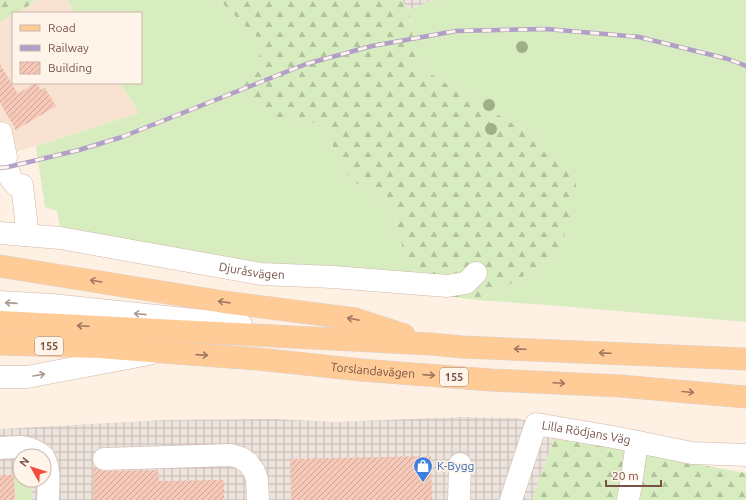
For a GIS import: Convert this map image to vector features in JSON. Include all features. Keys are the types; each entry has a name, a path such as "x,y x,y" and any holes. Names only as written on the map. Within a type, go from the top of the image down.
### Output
{"main road":[{"path":"0,266 224,302 355,319 430,344"},
{"name":"155","path":"0,322 430,344 463,347 746,359"},
{"name":"Torslandavägen","path":"0,344 99,347 258,359 491,380 620,386 746,397"},
{"path":"0,360 17,360 99,347"}],"street":[{"path":"1,133 26,219 26,235"},
{"name":"Djuråsvägen","path":"0,233 60,238 261,274 333,277 447,286 466,283 476,273"},
{"path":"0,302 52,305 430,344"},
{"path":"0,377 27,377 163,352"},
{"name":"Lilla Rödjans Väg","path":"511,500 536,424 692,452 746,455"},
{"name":"Lilla Rödjans Väg","path":"628,500 637,442"},
{"path":"0,448 29,448"},
{"path":"104,459 231,455 241,458 248,463 254,471 257,479 258,500"},
{"path":"459,500 460,464"},
{"path":"48,488 48,500"}],"shaded area":[{"path":"35,0 67,0 74,12 18,12 32,4"},
{"path":"401,0 433,0 409,10"},
{"path":"12,16 12,84 121,84 139,113 0,157 0,22"},
{"path":"462,417 515,418 558,428 532,500 0,500 0,429 165,420 275,419 336,422"}],"green space":[{"path":"0,0 35,0 32,4 18,12 12,12 12,16 0,22"},
{"path":"67,0 219,0 265,45 269,119 292,119 321,124 350,179 391,206 405,256 433,294 64,248 57,211 45,207 36,146 139,113 121,84 142,84 142,12 74,12"},
{"path":"219,0 401,0 409,10 417,66 540,140 574,172 577,192 559,254 507,286 476,300 433,294 405,256 391,206 350,179 321,124 292,119 269,119 241,91 265,45"},
{"path":"433,0 746,0 746,322 476,300 507,286 559,254 540,140 417,66 409,10"},
{"path":"558,428 673,460 746,473 746,500 532,500"},
{"path":"15,488 31,488 32,500 15,500"}],"building":[{"path":"0,64 18,94 33,84 38,84 41,90 45,88 56,106 16,130 0,103"},
{"path":"431,456 432,500 291,500 290,459"},
{"path":"93,466 98,470 104,471 158,470 159,481 224,480 224,500 93,500"},
{"path":"0,475 12,475 12,488 15,488 15,500 0,500"}],"railway":[{"path":"0,168 79,150 122,137 306,64 372,46 456,31 547,29 639,37 728,59 746,66"}],"place":[{"name":"K-Bygg","path":"423,483"}]}
